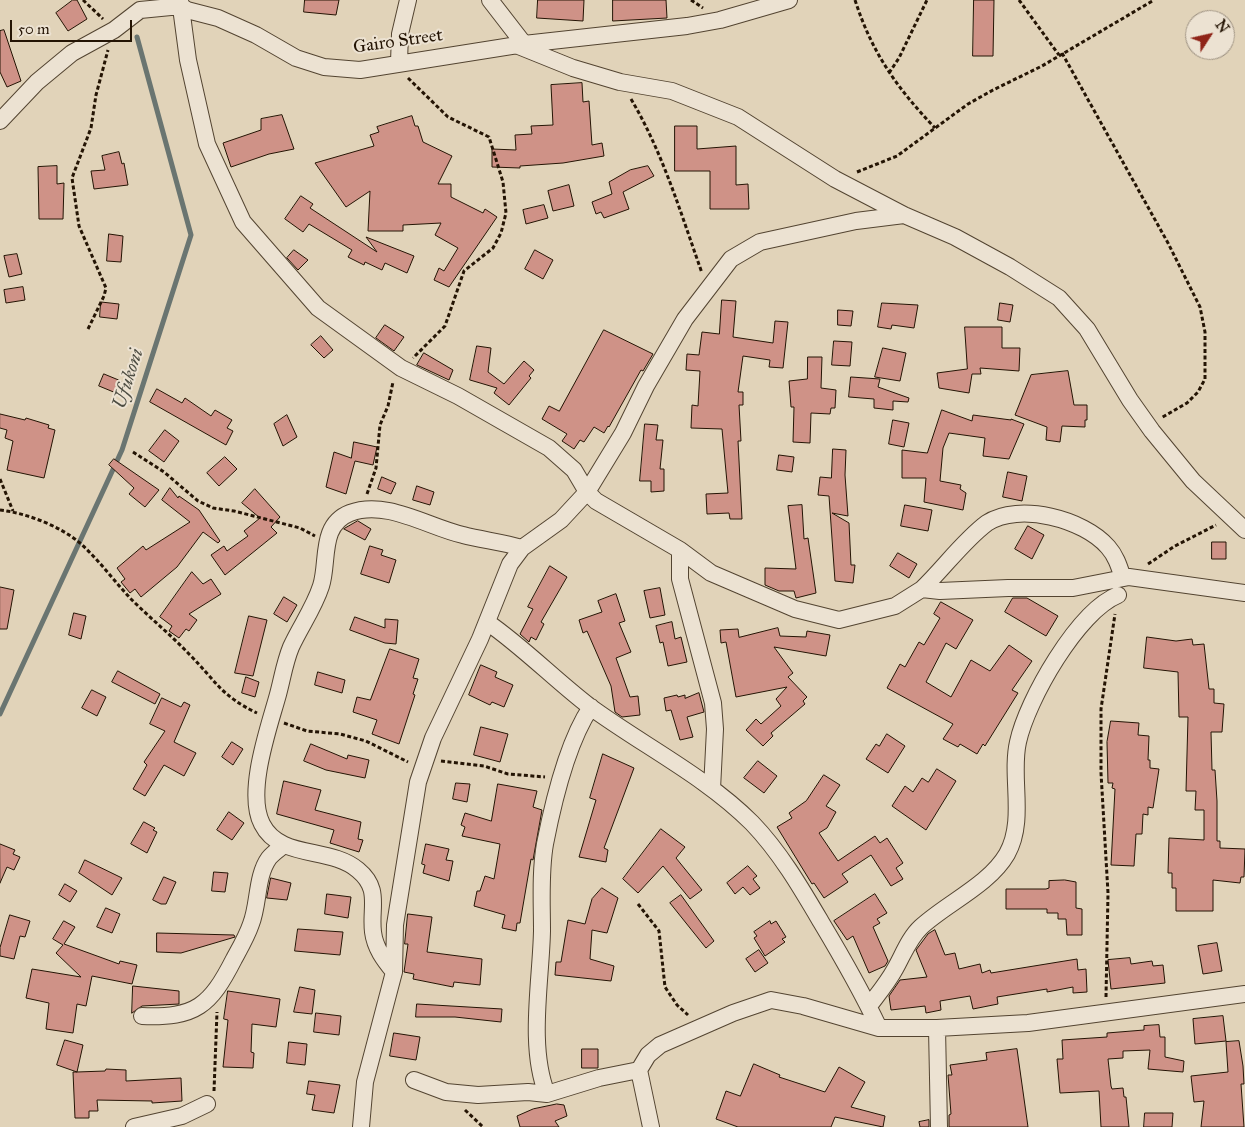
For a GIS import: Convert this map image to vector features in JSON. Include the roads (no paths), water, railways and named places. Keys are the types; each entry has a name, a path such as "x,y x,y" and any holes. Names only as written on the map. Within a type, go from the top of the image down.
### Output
{"street":[{"path":"396,63 408,0"},
{"path":"490,0 520,44 573,68 620,82 672,91 738,116 772,136 835,179 904,215 955,237 1010,267 1059,298 1087,329 1130,400 1193,482 1245,530"},
{"name":"Gairo Street","path":"0,121 37,82 72,53 114,30 140,10 181,3 188,10 218,18 296,58 324,67 360,70 520,44 687,26 720,20 789,0"},
{"path":"181,3 188,60 206,144 242,222 318,308 397,374 458,396 549,448 574,470 587,492 606,508 680,550 711,573 737,586 795,609 839,620 895,606 922,589 988,524 1004,515 1029,512 1080,526 1096,536 1117,559 1126,577"},
{"path":"361,1127 365,1082 394,972 396,916 424,765 448,701 487,622 510,564 522,548 570,513 587,492 623,433 660,361 707,288 731,259 760,242 856,220 904,215"},
{"path":"394,972 377,948 373,933 374,892 366,878 357,868 337,859 284,845 265,829 261,823 257,807 260,756 291,647 322,585 326,542 337,522 347,514 362,509 383,510 463,535 490,539 522,548"},
{"path":"680,550 680,579 713,703 715,729 712,789"},
{"path":"922,589 940,591 1073,588 1126,577 1245,593"},
{"path":"869,1006 920,927 975,888 1007,855 1012,841 1015,821 1017,743 1027,715 1056,659 1074,632 1105,600 1118,595"},
{"path":"487,622 511,639 567,689 712,789 752,823 777,853 810,903 880,1028"},
{"path":"547,1094 538,1060 545,845 563,777 582,722 591,707"},
{"path":"142,1016 169,1017 188,1012 201,1006 218,989 252,924 261,877 269,858 284,845"},
{"path":"650,1127 639,1070 648,1055 660,1045 756,1004 772,1000 803,1006 880,1028 936,1028 1028,1023 1245,994"},
{"path":"936,1028 939,1127"},
{"path":"414,1080 446,1092 478,1095 528,1092 547,1094 599,1078 639,1070"},
{"path":"134,1127 182,1116 207,1104"}],"waterway":[{"name":"Ufukoni","path":"0,714 122,450 191,235 137,37"}]}
